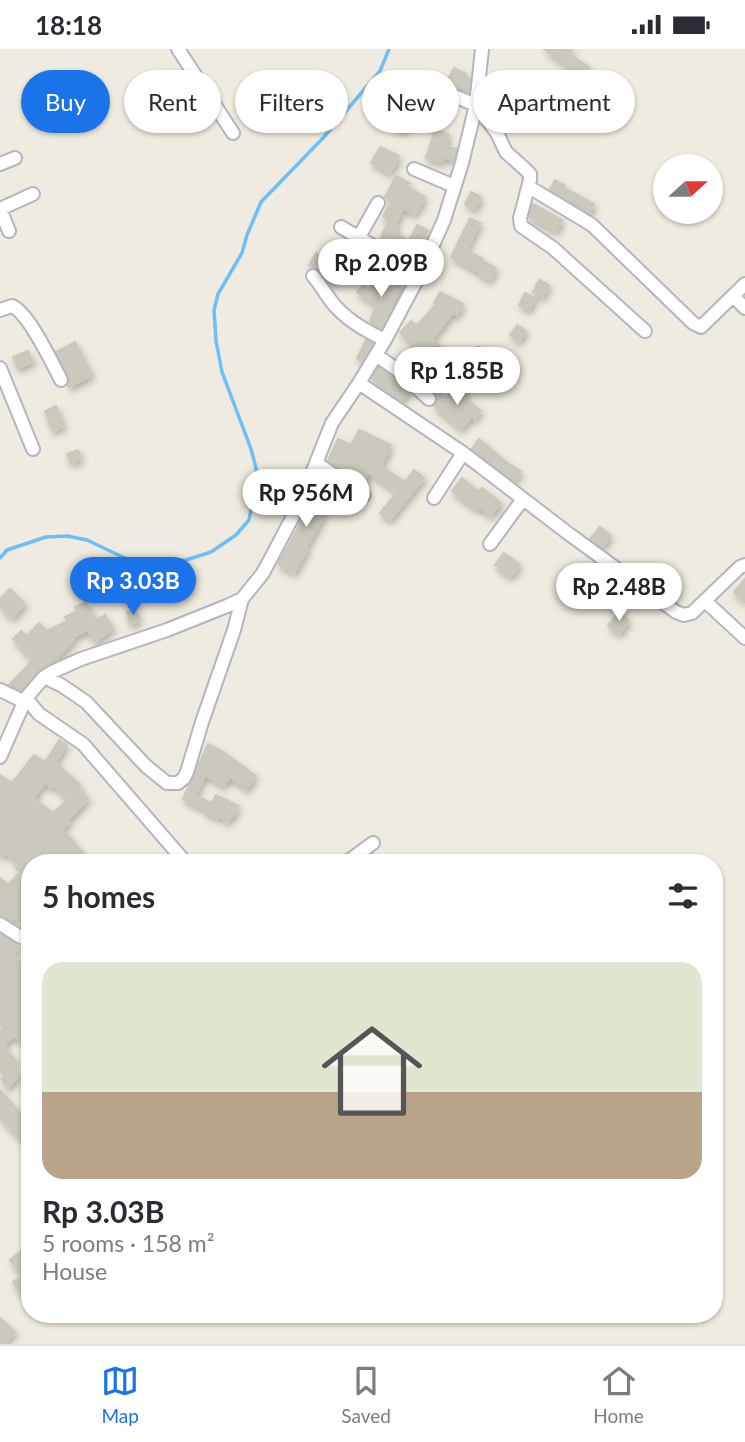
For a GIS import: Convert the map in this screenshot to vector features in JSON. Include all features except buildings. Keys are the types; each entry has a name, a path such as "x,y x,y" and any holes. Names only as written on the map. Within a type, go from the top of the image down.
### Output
{"street":[{"path":"177,49 233,133"},
{"path":"479,70 482,49"},
{"path":"44,677 86,702 146,766 167,783 178,783 184,778 242,599 262,573 300,503 332,423 385,340 420,274 444,220 462,163 473,115"},
{"path":"497,133 506,152 530,174 520,218 521,226 553,248 645,331"},
{"path":"0,164 15,158"},
{"path":"414,169 454,186"},
{"path":"529,187 592,225 693,323 701,327 745,284"},
{"path":"9,231 0,209 33,194"},
{"path":"359,237 378,203"},
{"path":"341,227 420,274"},
{"path":"313,276 337,308 368,332 385,340"},
{"path":"733,296 745,308"},
{"path":"0,310 12,306 19,310 61,380"},
{"path":"376,355 429,399"},
{"path":"0,368 33,449"},
{"path":"359,383 463,453 676,612 684,615 692,613 745,565"},
{"path":"434,498 463,453"},
{"path":"316,463 364,495"},
{"path":"490,544 523,499"},
{"path":"0,757 26,700 44,677 81,659 167,630 242,599"},
{"path":"705,601 745,638"},
{"path":"0,690 26,700 38,714 83,744 178,854"},
{"path":"358,854 373,843"},
{"path":"0,924 21,937"}],"waterway":[{"path":"0,558 7,550 46,537 67,536 87,540 133,562 186,560 211,552 236,535 249,520 257,478 256,468 222,372 214,310 218,294 242,253 261,202 323,138 380,71 389,49"}]}
